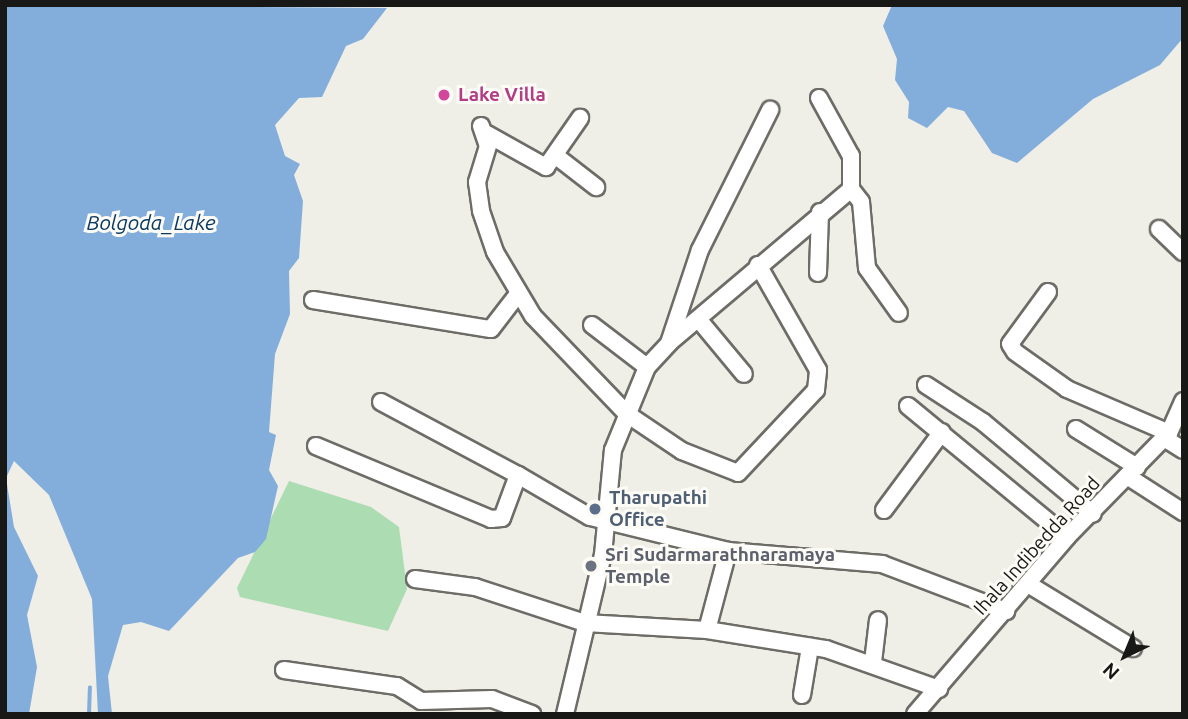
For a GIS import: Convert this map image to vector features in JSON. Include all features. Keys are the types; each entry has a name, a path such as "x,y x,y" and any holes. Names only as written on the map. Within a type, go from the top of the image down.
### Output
{"street":[{"path":"819,98 851,156 851,189 861,202 867,268 899,313"},
{"path":"669,343 700,250 770,110"},
{"path":"580,118 556,156 542,167 484,130 477,181 481,211 518,294 627,414 682,451 738,473 816,390 818,370 758,265"},
{"path":"556,156 596,187"},
{"path":"565,714 605,521 613,450 647,367 669,343 699,320 758,265 851,189"},
{"path":"818,272 820,212"},
{"path":"1159,229 1183,252"},
{"path":"1048,292 1010,344 1015,352 1067,389 1166,435 1183,450"},
{"path":"313,300 491,329 518,294"},
{"path":"699,320 744,373"},
{"path":"592,325 647,367"},
{"path":"926,385 983,422 1093,514"},
{"name":"Ihala Indibedda Road","path":"915,714 1068,537 1166,435 1183,401"},
{"path":"381,402 605,521 728,551 882,564 1006,611"},
{"path":"908,406 1068,537"},
{"path":"1076,429 1183,512"},
{"path":"884,510 942,432"},
{"path":"316,446 499,520 518,475"},
{"path":"707,631 728,551"},
{"path":"415,579 475,587 585,623 707,631 810,647 873,662 939,689"},
{"path":"1028,584 1133,648"},
{"path":"873,662 878,621"},
{"path":"802,695 810,647"},
{"path":"284,670 397,686 421,701 492,699 533,714"}],"green space":[{"path":"289,481 371,507 399,527 407,589 388,631 240,597 237,588"}],"water":[{"name":"Bolgoda_Lake","path":"5,5 387,8 363,39 346,46 322,97 299,98 275,125 285,156 300,164 294,175 303,201 299,258 289,271 290,314 275,354 269,432 276,435 269,470 278,486 266,539 255,552 238,558 169,631 141,622 123,625 108,676 112,714 98,714 92,599 49,495 14,461 6,478 14,527 38,576 27,615 37,667 29,714 5,714"},
{"path":"892,5 1183,5 1183,38 1160,65 1093,99 1017,163 992,153 964,111 948,107 927,128 908,118 909,102 895,80 897,59 883,26"}],"waterway":[{"path":"89,714 90,688"}],"place":[{"name":"Lake Villa","path":"444,95"},
{"name":"Tharupathi Office","path":"595,509"},
{"name":"Sri Sudarmarathnaramaya Temple","path":"591,566"}]}
